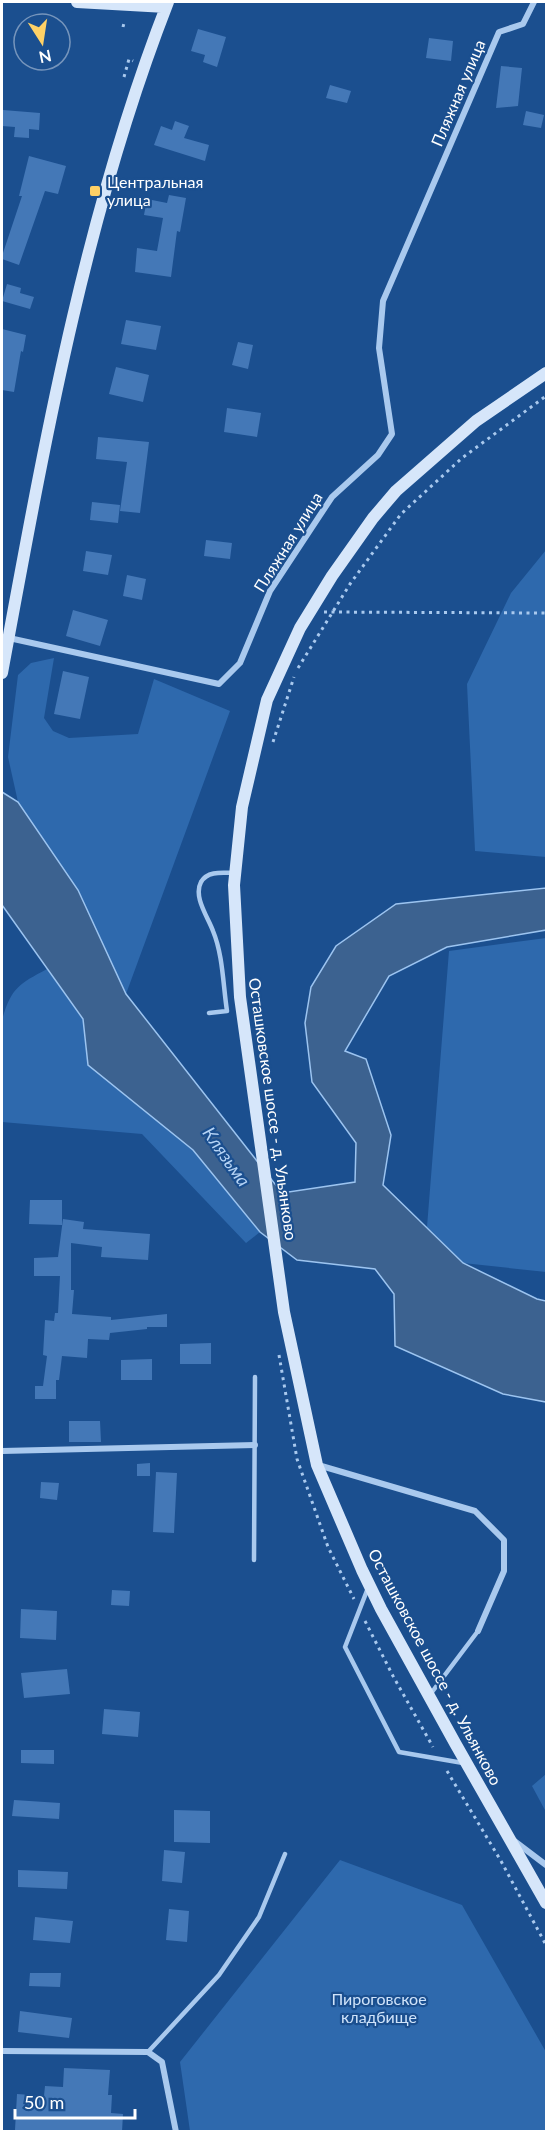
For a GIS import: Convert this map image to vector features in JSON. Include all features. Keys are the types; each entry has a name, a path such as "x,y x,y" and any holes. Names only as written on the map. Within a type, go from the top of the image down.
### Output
{"street":[{"path":"2,672 8,638 7,611 75,306 112,164 144,65 167,4 77,2"},
{"name":"Пляжная улица","path":"8,638 219,684 240,663 270,591 332,497 378,455 392,434 379,348 383,301 499,32 524,24 534,2"},
{"name":"Осташковское шоссе - д. Ульянково","path":"546,373 476,421 396,491 359,537 332,576 300,628 267,700 242,807 235,873 240,997 284,1312 317,1465 369,1585 546,1903"},
{"path":"2,1451 255,1445"},
{"path":"317,1465 476,1511 504,1540 504,1571 478,1631"},
{"path":"508,1836 546,1865"},
{"path":"2,2051 148,2052 162,2062 176,2132"}],"lane":[{"path":"208,1013 227,1011 218,946 199,898 199,889 202,880 213,873 235,873"},
{"path":"254,1560 255,1377"},
{"path":"369,1585 345,1647 399,1752 467,1763"},
{"path":"429,1696 478,1631"},
{"path":"148,2052 219,1975 259,1917 285,1854"}],"path":[{"path":"270,750 296,672 350,584 400,514 462,458 546,396"},
{"path":"310,612 546,613"},
{"path":"476,1819 546,1945"}],"green space":[{"path":"546,550 546,857 475,851 467,684 511,593"},
{"path":"54,658 44,718 53,731 69,738 138,734 154,679 230,711 126,994 78,890 18,802 8,757 18,675 31,663"},
{"path":"546,938 546,1272 463,1263 427,1227 449,951"},
{"path":"47,969 83,1019 88,1066 193,1150 260,1232 246,1243 142,1134 2,1122 2,1020 17,988"},
{"path":"546,1774 546,1812 532,1786"},
{"name":"Пироговское кладбище","path":"340,1860 462,1905 546,2052 546,2131 190,2131 180,2062"}],"water":[{"name":"Клязьма","path":"2,792 18,802 78,890 126,994 282,1193 355,1182 356,1143 312,1082 305,1023 311,987 336,946 396,904 546,888 546,930 447,947 389,976 345,1051 366,1059 391,1135 383,1185 463,1263 537,1299 546,1301 546,1402 503,1394 395,1346 394,1294 375,1269 297,1260 260,1232 193,1150 88,1065 83,1019 2,905"}],"building":[{"path":"198,29 226,37 217,67 203,62 205,55 191,51"},
{"path":"429,38 453,41 451,61 426,58"},
{"path":"501,66 522,68 518,106 496,108"},
{"path":"330,85 351,91 347,103 326,98"},
{"path":"3,110 40,113 39,130 29,129 29,138 14,137 15,127 2,126"},
{"path":"526,111 544,115 541,128 523,125"},
{"path":"175,121 189,126 184,138 209,145 205,161 154,145 161,126 172,130"},
{"path":"29,156 66,166 58,194 45,191 19,265 2,259 2,256 22,196 19,196"},
{"path":"169,195 186,198 180,232 177,231 171,277 135,272 137,248 157,251 163,218 144,215 147,199 167,203"},
{"path":"7,284 21,288 20,293 34,297 30,309 2,301"},
{"path":"126,320 161,326 156,350 121,344"},
{"path":"2,329 26,335 14,392 2,390"},
{"path":"238,342 253,345 248,369 232,365"},
{"path":"116,367 149,375 143,402 109,394"},
{"path":"227,408 261,413 257,437 224,432"},
{"path":"98,437 149,442 140,513 120,511 127,462 96,459"},
{"path":"92,502 120,505 118,523 90,520"},
{"path":"206,540 232,543 230,559 204,556"},
{"path":"86,551 112,555 108,575 83,571"},
{"path":"127,575 146,579 142,600 123,596"},
{"path":"73,610 108,620 100,646 66,636"},
{"path":"63,671 89,677 80,719 54,714"},
{"path":"30,1200 62,1200 62,1225 29,1224"},
{"path":"63,1219 84,1222 83,1229 150,1234 148,1260 101,1257 102,1247 71,1243 71,1290 74,1290 72,1314 111,1317 111,1320 167,1314 167,1327 147,1327 147,1329 110,1333 109,1340 88,1339 87,1358 62,1356 59,1380 56,1380 56,1399 35,1399 35,1386 43,1386 47,1356 43,1355 45,1320 54,1321 55,1313 58,1313 60,1276 34,1276 34,1258 58,1257"},
{"path":"211,1343 211,1364 180,1364 180,1344"},
{"path":"152,1359 152,1380 121,1380 121,1360"},
{"path":"69,1421 100,1421 101,1442 69,1442"},
{"path":"150,1463 150,1476 137,1476 137,1464"},
{"path":"156,1472 177,1473 174,1533 153,1532"},
{"path":"41,1482 59,1483 57,1500 40,1498"},
{"path":"112,1590 130,1591 129,1606 111,1605"},
{"path":"21,1609 57,1611 56,1640 20,1638"},
{"path":"67,1669 70,1694 24,1698 21,1673"},
{"path":"104,1709 140,1712 138,1737 102,1734"},
{"path":"21,1750 54,1750 54,1764 21,1763"},
{"path":"14,1800 60,1803 59,1819 12,1816"},
{"path":"174,1810 210,1811 210,1843 174,1842"},
{"path":"164,1850 185,1852 182,1883 162,1881"},
{"path":"18,1870 68,1872 67,1889 18,1887"},
{"path":"169,1909 189,1911 187,1942 166,1940"},
{"path":"35,1917 73,1921 70,1943 33,1940"},
{"path":"30,1973 61,1973 60,1987 29,1986"},
{"path":"20,2011 72,2018 69,2038 18,2032"},
{"path":"64,2068 110,2070 108,2095 112,2095 111,2113 123,2114 122,2132 15,2130 17,2094 44,2096 45,2086 63,2087"}],"place":[{"name":"Центральная улица","path":"95,191"}]}
